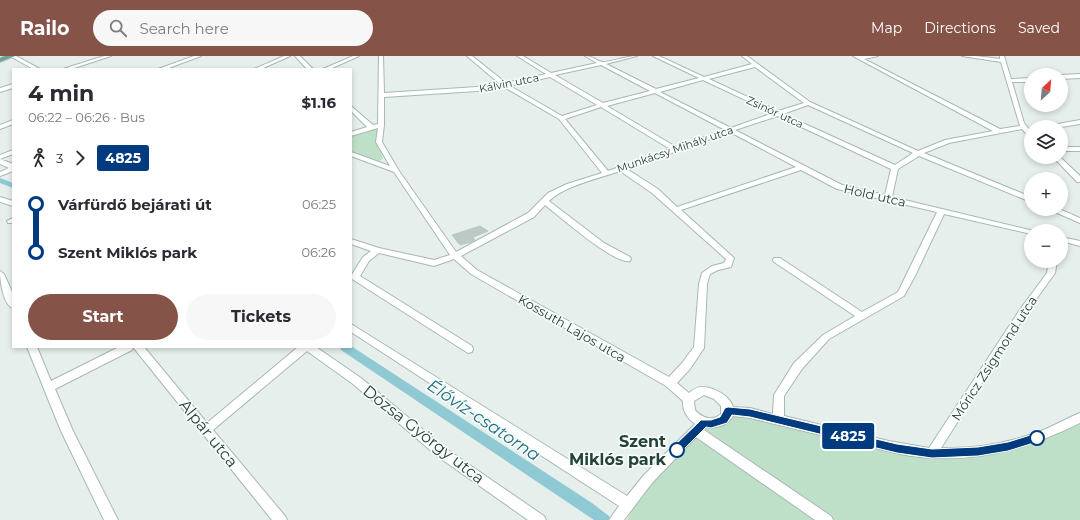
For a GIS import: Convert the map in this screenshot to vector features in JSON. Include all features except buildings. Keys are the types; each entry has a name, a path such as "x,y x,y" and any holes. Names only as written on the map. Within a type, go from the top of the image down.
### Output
{"main road":[{"path":"0,60 12,56"}],"street":[{"path":"12,56 36,68"},
{"path":"69,68 109,56"},
{"path":"164,68 199,56"},
{"path":"259,68 288,56"},
{"path":"297,56 309,68"},
{"path":"328,68 357,56"},
{"name":"Kossuth Lajos utca","path":"380,56 381,125 379,142 396,171 456,256 474,272 670,383 689,399"},
{"path":"469,56 505,86 561,118 606,173"},
{"path":"519,56 675,149"},
{"name":"Hold utca","path":"587,56 800,168 840,187 1024,230"},
{"name":"Kálvin utca","path":"381,95 505,86 634,56"},
{"name":"Zsinór utca","path":"655,56 704,78 776,114 896,168"},
{"path":"744,56 808,103 918,153 1024,197"},
{"path":"857,57 876,56"},
{"path":"964,56 1002,58 1024,120"},
{"path":"857,57 998,131"},
{"path":"561,118 603,105 756,65"},
{"path":"1068,77 1080,76"},
{"path":"1009,81 1024,80"},
{"path":"0,90 12,86"},
{"name":"Munkácsy Mihály utca","path":"352,241 376,250 434,262 456,256 531,215 551,195 606,173 808,103"},
{"path":"352,109 372,128"},
{"path":"0,127 12,122"},
{"path":"1068,124 1080,122"},
{"path":"352,134 381,125"},
{"path":"888,198 896,168 918,153 947,141 998,131 1024,131"},
{"path":"1068,149 1080,150"},
{"path":"0,157 12,152"},
{"path":"352,154 396,171"},
{"path":"0,161 12,167"},
{"path":"380,165 391,161"},
{"path":"1063,164 1079,179"},
{"path":"0,174 12,168"},
{"path":"621,168 655,192 730,258 728,265 715,268 706,273 699,348 686,366 670,383"},
{"path":"675,210 800,168"},
{"path":"0,199 12,204"},
{"path":"544,201 601,245 627,259"},
{"path":"778,420 779,395 798,366 826,337 864,317 901,294 912,276 941,211"},
{"path":"1068,216 1080,221"},
{"path":"1068,241 1080,244"},
{"path":"376,250 366,259 356,277 468,349"},
{"path":"777,260 864,317"},
{"name":"Móricz Zsigmond utca","path":"932,453 1024,310 1051,273 1052,268"},
{"path":"0,274 3,289 12,303"},
{"path":"352,328 627,506"},
{"path":"32,348 67,431 111,520"},
{"path":"49,387 126,348"},
{"name":"Alpár utca","path":"139,348 280,520"},
{"path":"206,430 304,348"},
{"name":"Dózsa György utca","path":"310,348 357,381 441,452 539,520"},
{"path":"616,520 648,479 700,427 724,420 727,416 728,411 723,400 711,393 698,392 689,399 688,409 700,427 826,520"},
{"path":"728,411 750,413 897,449 932,453 978,452 1008,447 1041,436 1080,418"}],"green space":[{"path":"377,129 377,140 383,159 377,162 352,152 352,135"},
{"name":"Szent Miklós park","path":"728,411 932,453 1008,447 1080,418 1080,520 627,520 648,479 704,422 711,424"}],"waterway":[{"name":"Élővíz-csatorna","path":"0,180 12,186"},
{"name":"Élővíz-csatorna","path":"347,348 587,507 604,520"}],"bus line":[{"name":"4825","path":"677,450 704,422 711,424 718,423 724,420 728,411 750,413 897,449 932,453 978,452 1008,447 1037,438"}],"place":[{"name":"Szent Miklós park","path":"677,450"}]}
